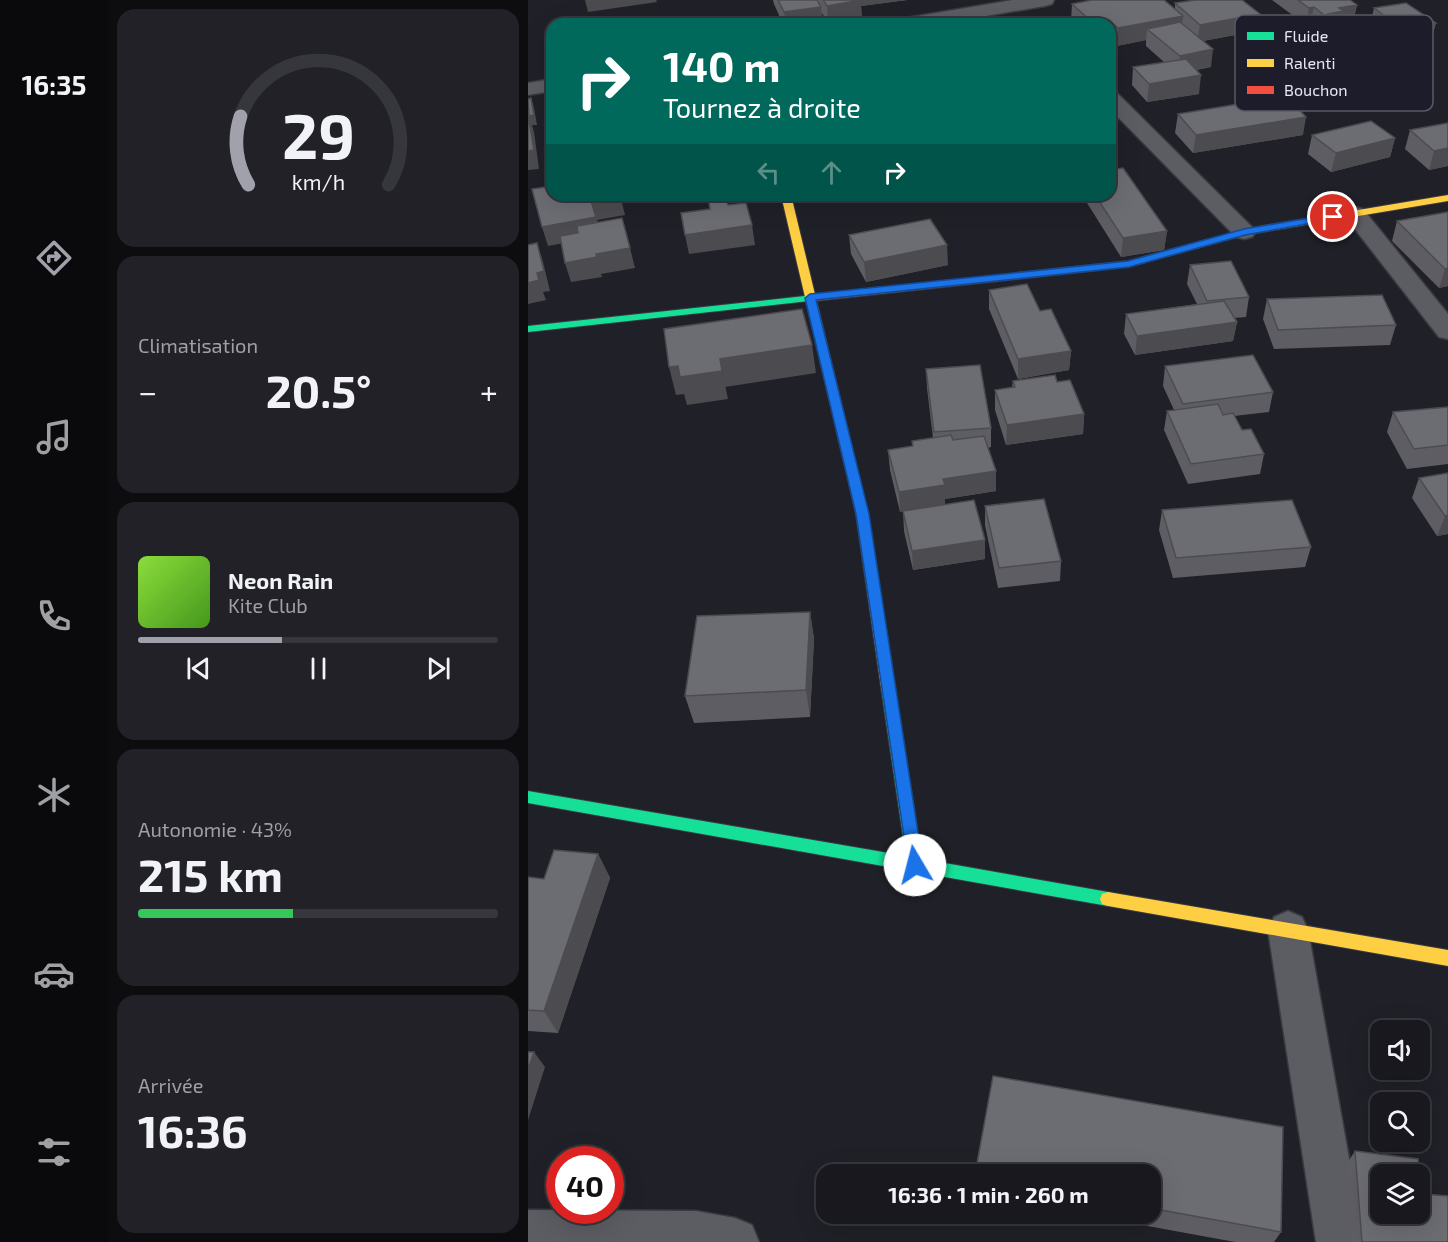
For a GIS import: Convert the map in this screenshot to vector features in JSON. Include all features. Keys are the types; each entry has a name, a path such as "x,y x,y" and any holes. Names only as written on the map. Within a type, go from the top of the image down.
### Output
{"street":[{"path":"961,18 1025,11 1045,0"},
{"path":"528,89 546,86"},
{"path":"1116,103 1244,232"},
{"path":"528,329 1129,264 1244,232 1448,198"},
{"path":"787,201 862,514 915,865"},
{"path":"1355,214 1448,331"},
{"path":"528,797 1448,958"},
{"path":"1288,930 1340,1242"},
{"path":"528,1234 696,1235 735,1242"}],"building":[{"path":"778,0 817,0 821,7 784,12"},
{"path":"823,0 861,0 827,6"},
{"path":"1092,0 1164,0 1183,16 1118,28 1116,18 1087,18 1072,4"},
{"path":"1196,0 1242,0 1260,14 1235,15 1235,19 1200,25 1175,3"},
{"path":"1298,0 1350,0 1357,5 1339,8 1343,11 1324,15 1314,7 1309,8"},
{"path":"1406,3 1424,15 1384,15 1374,8"},
{"path":"1180,22 1213,49 1180,56 1147,29"},
{"path":"1186,59 1201,75 1149,84 1133,67"},
{"path":"531,98 534,115 529,116 528,99"},
{"path":"1235,105 1235,111 1300,111 1306,117 1196,135 1178,114"},
{"path":"528,114 534,150 528,151"},
{"path":"1371,121 1395,138 1336,153 1312,135"},
{"path":"1448,123 1448,148 1434,151 1410,130"},
{"path":"1123,168 1167,231 1123,238 1099,201 1116,201 1116,169"},
{"path":"546,187 546,201 591,201 596,217 542,227 532,189"},
{"path":"726,201 728,205 746,203 752,225 685,235 681,213 710,209 709,202"},
{"path":"1448,212 1448,268 1445,269 1397,221"},
{"path":"622,218 630,248 565,263 560,236 578,233 577,226"},
{"path":"930,219 947,245 864,262 849,235"},
{"path":"537,243 544,271 537,273 539,280 528,283 528,245"},
{"path":"1231,261 1249,297 1207,301 1190,265"},
{"path":"1027,284 1040,311 1051,309 1071,351 1018,359 989,290"},
{"path":"1382,295 1396,325 1278,330 1267,299"},
{"path":"1224,301 1237,322 1137,336 1126,314"},
{"path":"802,309 812,345 720,359 722,371 680,377 678,366 669,367 664,329"},
{"path":"1253,355 1273,392 1183,404 1165,366"},
{"path":"980,365 991,428 934,432 926,369"},
{"path":"1055,375 1057,382 1070,380 1084,414 1007,425 995,390 1015,387 1013,381"},
{"path":"1218,404 1223,415 1233,413 1242,430 1251,429 1264,454 1191,464 1167,411"},
{"path":"1448,407 1448,445 1414,449 1393,412"},
{"path":"951,435 953,440 984,436 996,471 943,479 945,485 899,492 888,450 913,446 912,441"},
{"path":"1448,473 1448,515 1445,516 1419,478"},
{"path":"1044,499 1061,561 999,568 985,506"},
{"path":"974,500 985,540 912,551 903,511"},
{"path":"1292,500 1311,547 1176,558 1162,510"},
{"path":"810,612 806,690 685,696 697,616"},
{"path":"554,850 598,854 544,1011 528,1010 528,877 544,879"},
{"path":"528,1052 534,1052 528,1070"},
{"path":"993,1076 1283,1127 1281,1232 1161,1210 1161,1164 977,1164"},
{"path":"1355,1151 1418,1159 1419,1164 1370,1164 1370,1224 1430,1224 1430,1195 1448,1196 1448,1242 1362,1242"}],"traffic: fast":[{"path":"528,329 814,298"},
{"path":"888,687 915,865"},
{"path":"528,797 1108,899"}],"traffic: slow":[{"path":"1209,242 1244,232 1448,198"},
{"path":"787,201 862,514 888,687"},
{"path":"1108,899 1448,958"}],"traffic: jam":[{"path":"814,298 1129,264 1209,242"}],"route":[{"path":"915,865 862,514 810,298 1129,264 1244,232 1333,217"}]}
